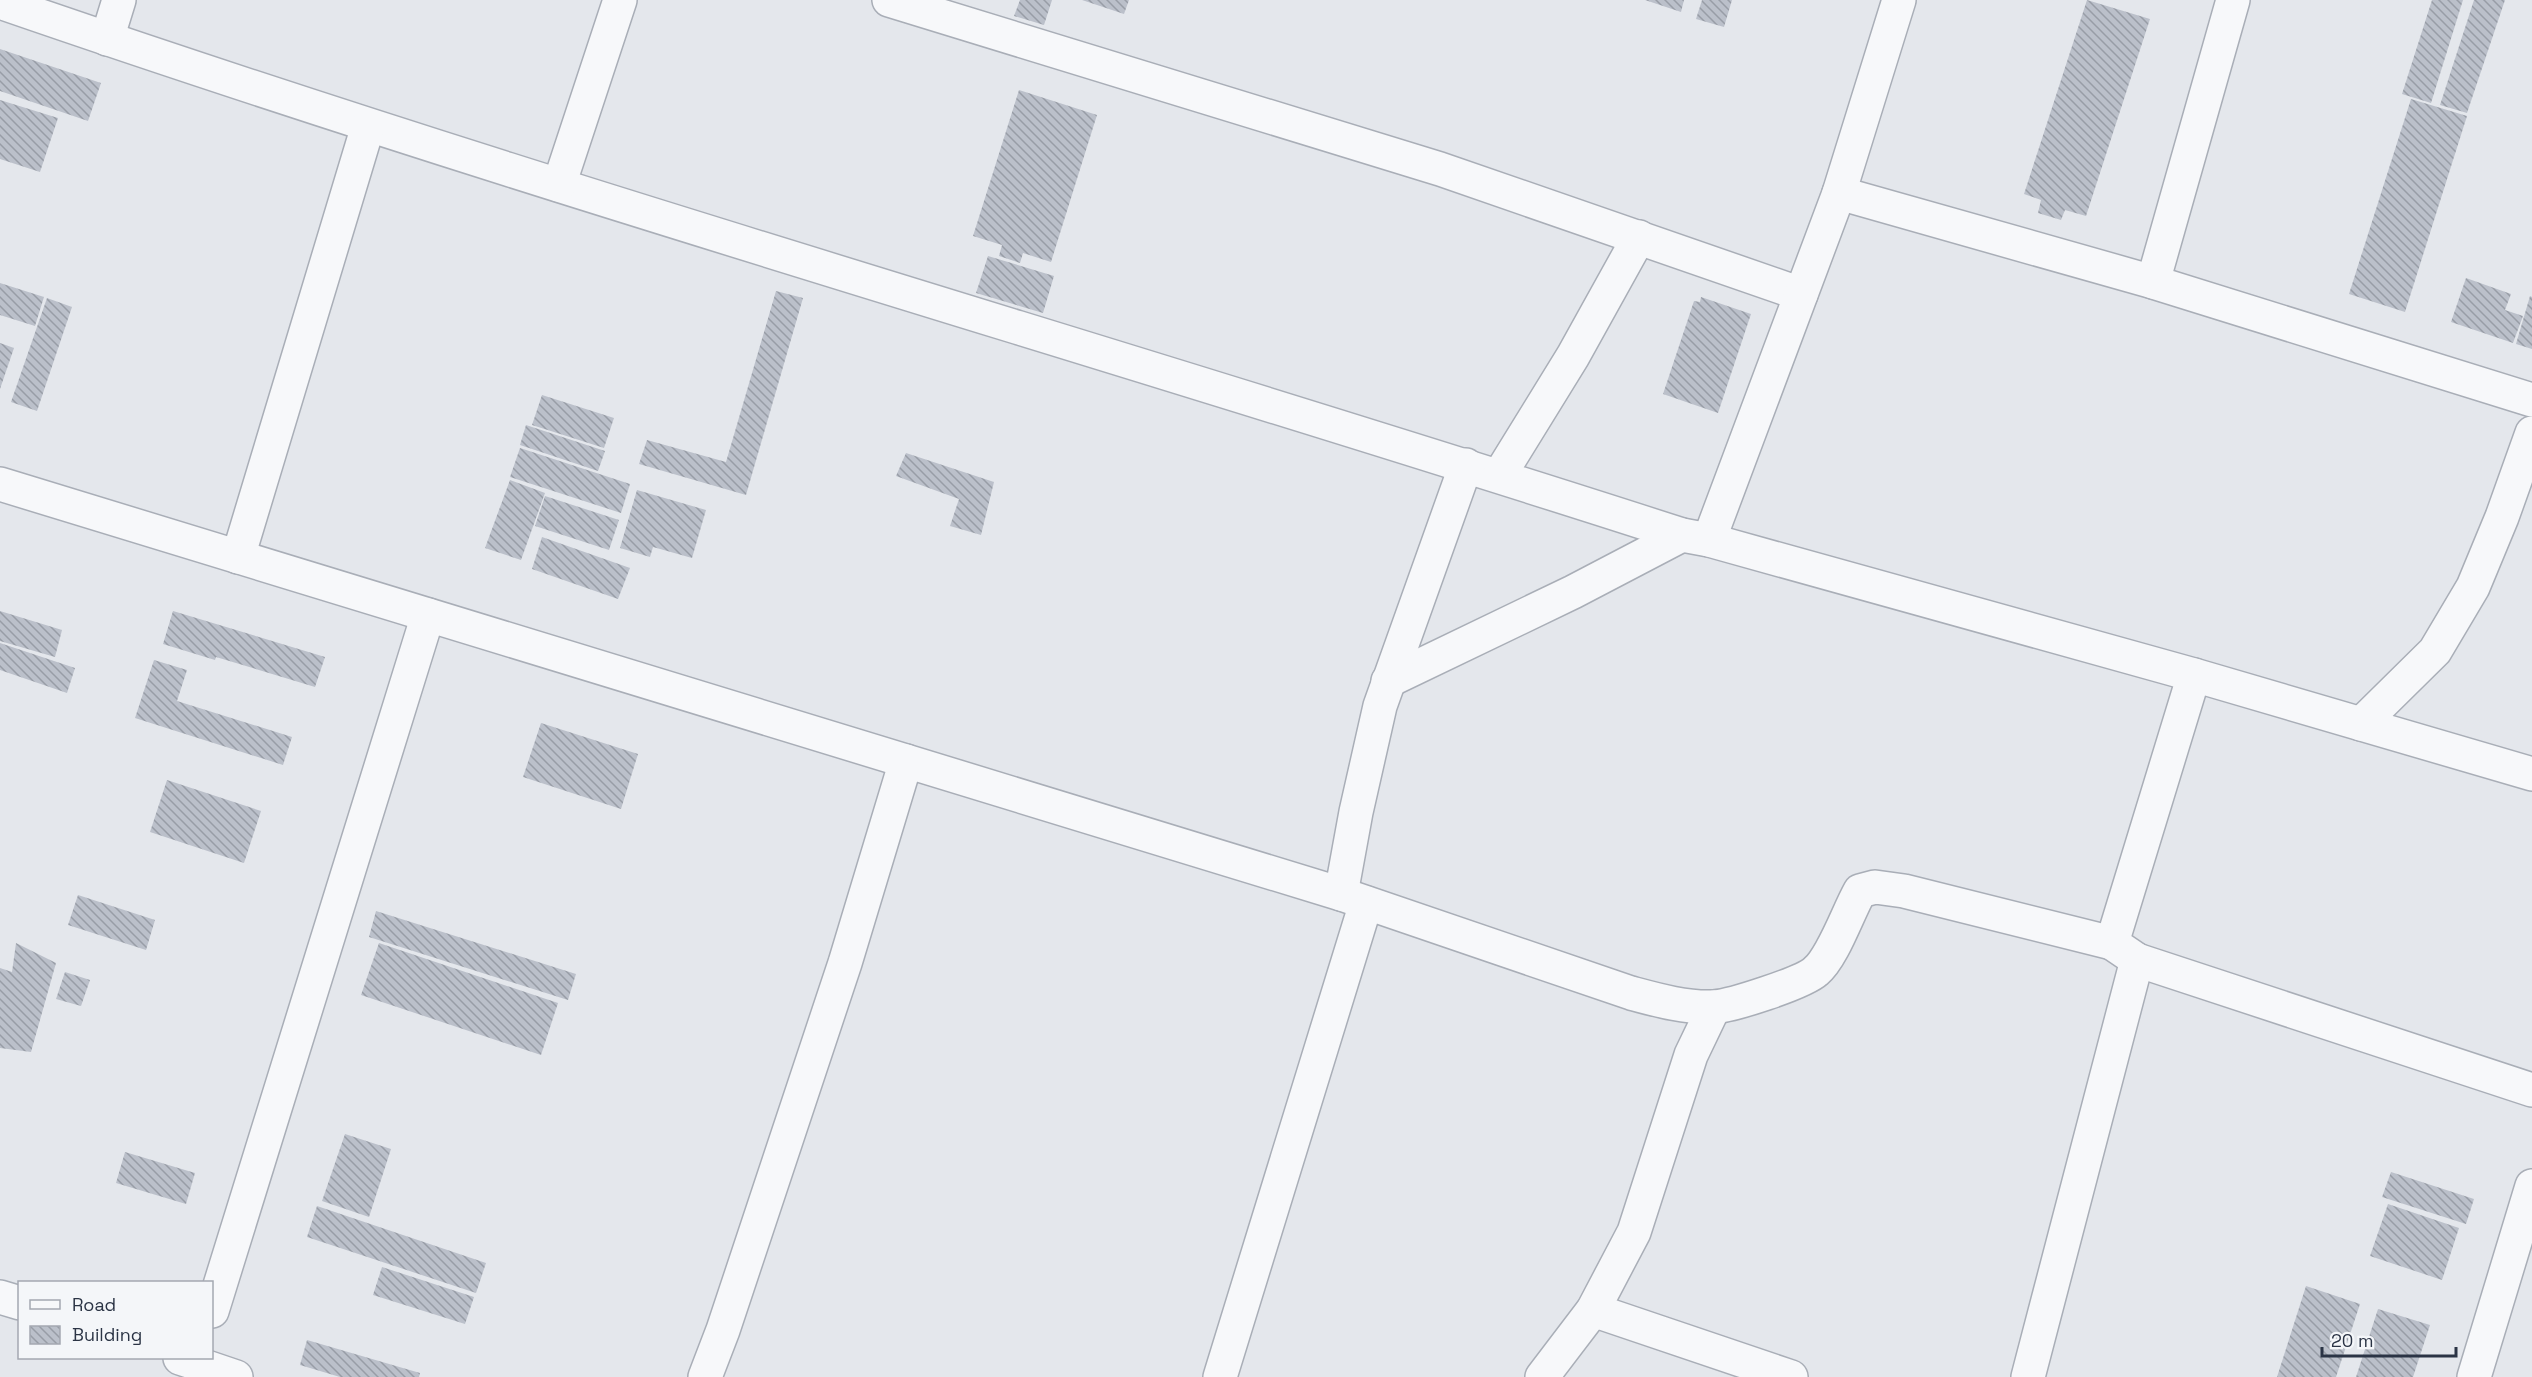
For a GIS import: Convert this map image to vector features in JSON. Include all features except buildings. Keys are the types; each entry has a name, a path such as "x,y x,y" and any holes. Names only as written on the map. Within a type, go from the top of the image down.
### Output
{"street":[{"path":"107,39 119,0"},
{"path":"559,185 620,0"},
{"path":"890,0 1440,169 1801,294"},
{"path":"1388,681 1573,592 1695,538 1801,294 1839,193 1899,0"},
{"path":"2153,282 2233,0"},
{"path":"0,2 368,126 1466,465 1695,538 2194,675 2532,774"},
{"path":"238,556 368,126"},
{"path":"1839,193 2153,282 2532,400"},
{"path":"1498,476 1573,356 1639,237"},
{"path":"2361,724 2434,651 2473,587 2502,517 2532,433"},
{"path":"1220,1377 1354,898 1356,812 1380,706 1466,465"},
{"path":"0,484 1354,898 1631,993 1669,1003 1714,1007 1795,984 1817,971 1833,949 1845,917 1860,891 1875,887 1904,891 2124,952 2532,1090"},
{"path":"213,1308 428,615"},
{"path":"2028,1377 2124,952 2194,675"},
{"path":"705,1377 723,1330 842,975 906,761"},
{"path":"1542,1377 1593,1310 1634,1232 1691,1055 1714,1007"},
{"path":"2474,1377 2532,1186"},
{"path":"0,1297 18,1302"},
{"path":"1593,1310 1791,1377"},
{"path":"191,1359 236,1377"}]}
